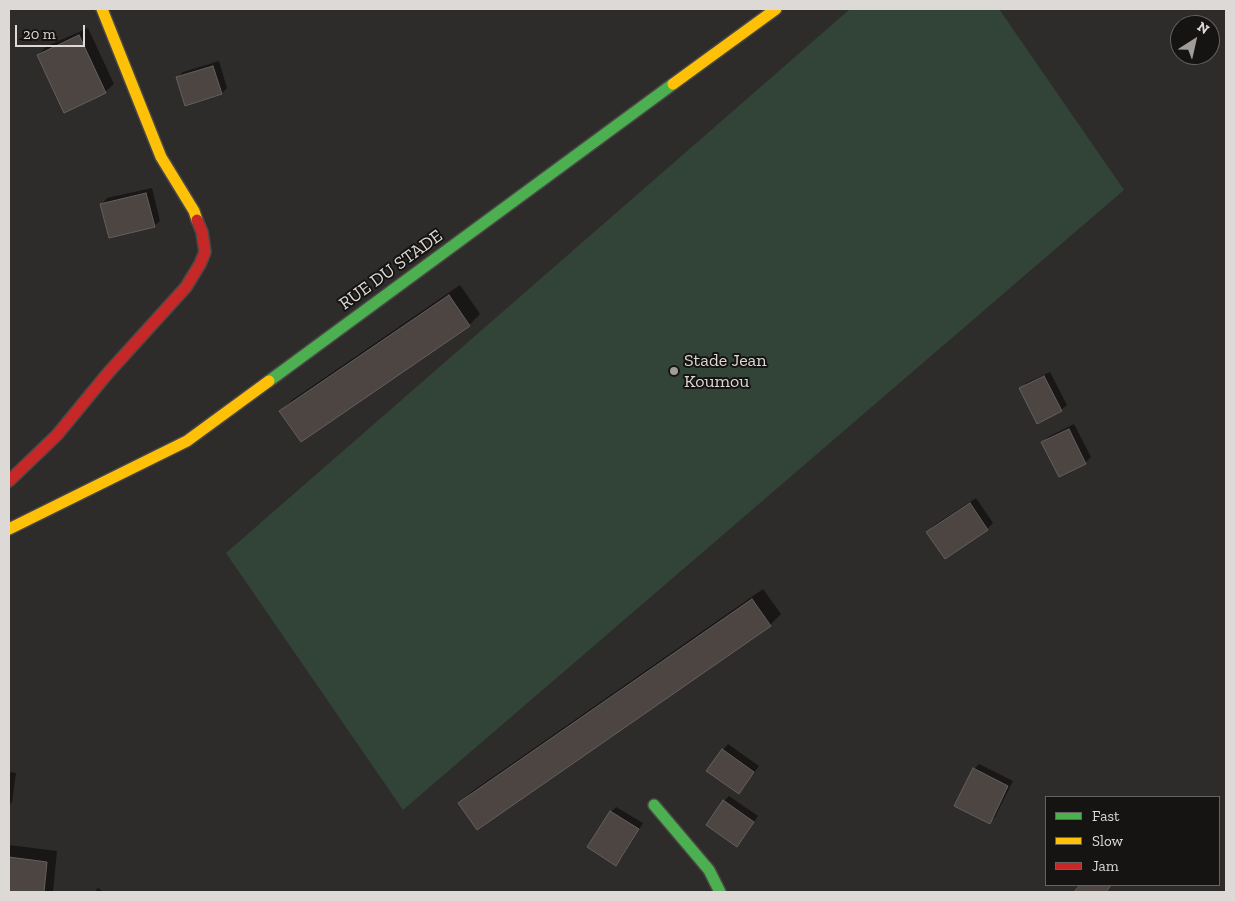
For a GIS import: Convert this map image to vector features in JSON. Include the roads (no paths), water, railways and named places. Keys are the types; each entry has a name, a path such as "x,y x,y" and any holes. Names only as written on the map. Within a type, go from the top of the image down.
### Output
{"street":[{"path":"9,481 58,435 108,374 186,287 205,252 202,232 194,211 160,157 102,9"},
{"name":"RUE DU STADE","path":"9,529 186,441 776,9"},
{"path":"654,805 709,870 720,892"}],"place":[{"name":"Stade Jean Koumou","path":"674,371"}]}
